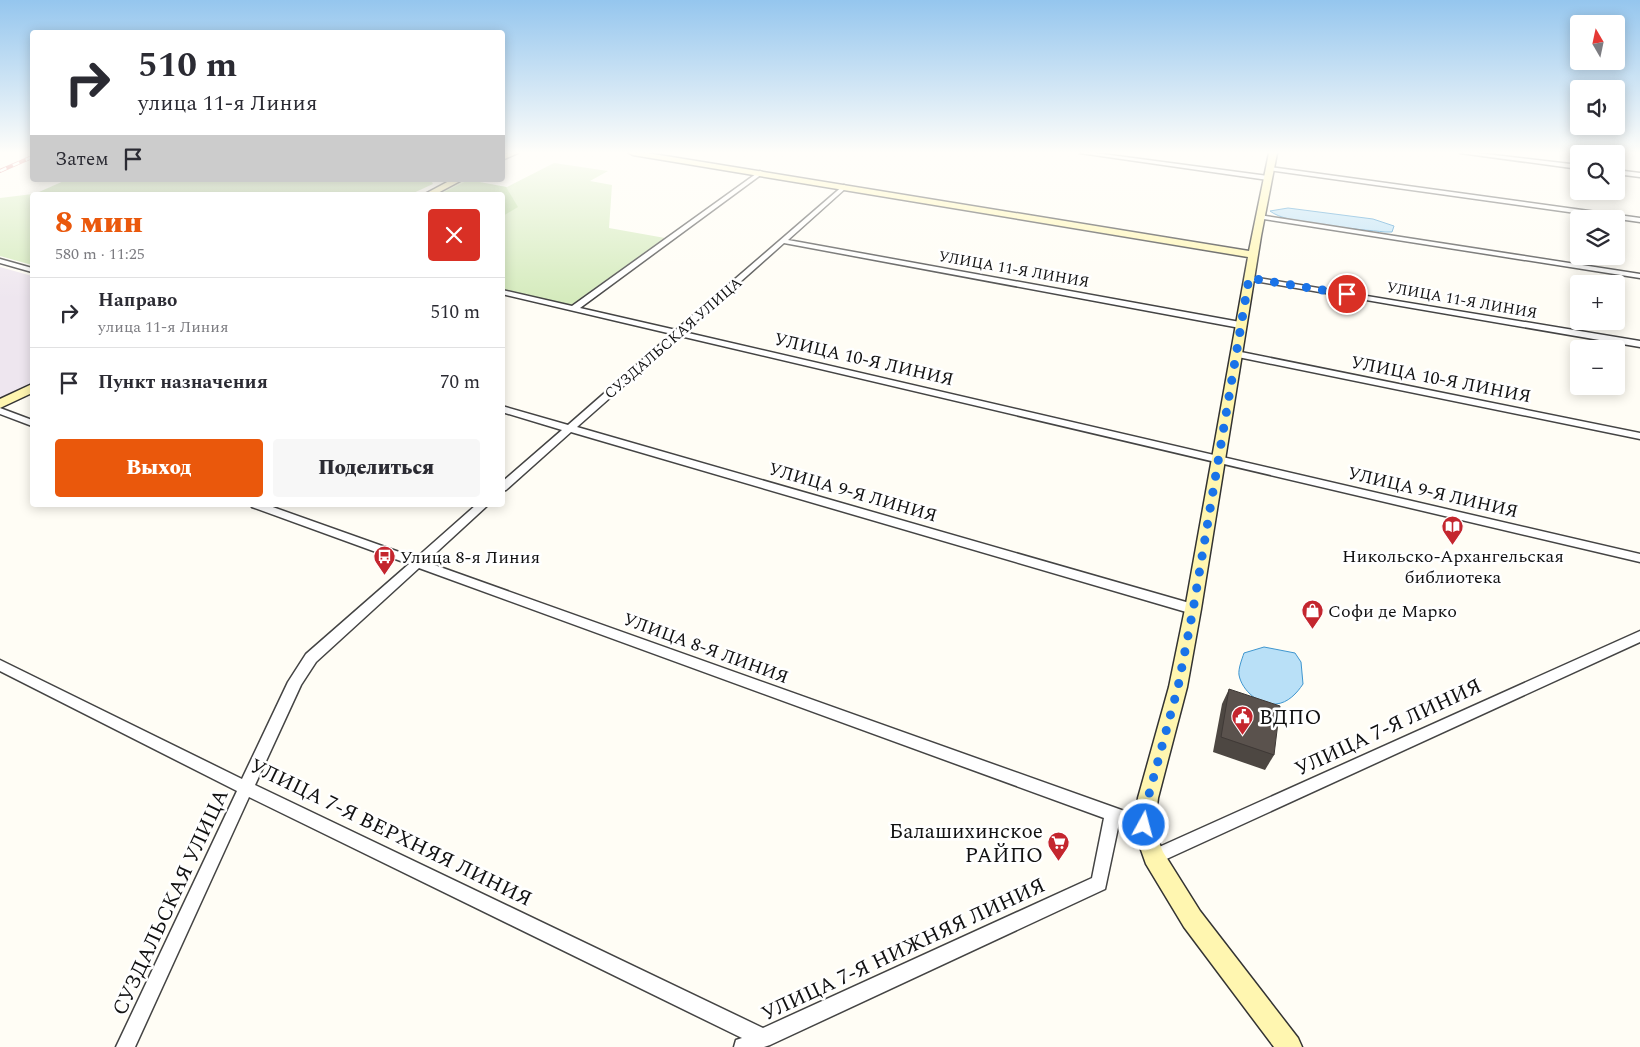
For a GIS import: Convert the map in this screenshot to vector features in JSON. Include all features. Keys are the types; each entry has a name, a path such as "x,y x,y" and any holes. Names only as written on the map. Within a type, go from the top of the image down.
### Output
{"street":[{"path":"574,308 720,202"},
{"name":"СУЗДАЛЬСКАЯ УЛИЦА","path":"505,485 828,202"},
{"path":"929,202 1254,255"},
{"path":"1263,202 1217,460 1193,610 1178,687 1148,798 1144,830 1154,857 1192,919 1289,1047"},
{"path":"1494,202 1640,220"},
{"path":"1259,217 1640,276"},
{"name":"УЛИЦА 11-Я ЛИНИЯ","path":"783,241 1240,325"},
{"path":"0,261 30,269"},
{"name":"УЛИЦА 11-Я ЛИНИЯ","path":"1249,278 1640,344"},
{"name":"УЛИЦА 10-Я ЛИНИЯ","path":"505,293 679,332 1217,460"},
{"name":"УЛИЦА 10-Я ЛИНИЯ","path":"1236,354 1640,436"},
{"path":"0,404 30,389"},
{"name":"УЛИЦА 9-Я ЛИНИЯ","path":"505,410 1193,610"},
{"path":"0,411 30,421"},
{"name":"УЛИЦА 9-Я ЛИНИЯ","path":"1217,460 1640,558"},
{"name":"УЛИЦА 8-Я ЛИНИЯ","path":"261,507 1144,825"},
{"name":"СУЗДАЛЬСКАЯ УЛИЦА","path":"125,1047 295,682 312,658 481,507"},
{"name":"УЛИЦА 7-Я ЛИНИЯ","path":"1154,857 1640,636"},
{"name":"УЛИЦА 7-Я ВЕРХНЯЯ ЛИНИЯ","path":"0,665 246,788 763,1038"},
{"name":"УЛИЦА 7-Я НИЖНЯЯ ЛИНИЯ","path":"743,1047 1099,883 1113,814"}],"shaded area":[{"path":"0,267 30,275 30,384 0,398"}],"green space":[{"path":"0,202 30,202 30,264 0,256"},
{"path":"505,202 611,202 609,228 665,238 571,305 505,290"},
{"path":"505,202 515,202 518,207 505,215"}],"water":[{"path":"1288,208 1373,219 1394,226 1392,232 1385,232 1324,226 1291,220 1270,211"},
{"path":"1264,647 1295,653 1301,662 1303,684 1292,697 1284,702 1276,704 1264,703 1248,692 1241,681 1239,675 1244,653"}],"building":[{"path":"1229,689 1280,706 1274,755 1221,737"}],"place":[{"name":"Никольско-Архангельская библиотека","path":"1453,545"},
{"name":"Улица 8-я Линия","path":"384,576"},
{"name":"Софи де Марко","path":"1312,630"},
{"name":"ВДПО","path":"1243,736"},
{"name":"Балашихинское РАЙПО","path":"1059,862"}],"route":[{"path":"1144,825 1148,798 1178,687 1193,610 1249,278 1347,294"}]}
